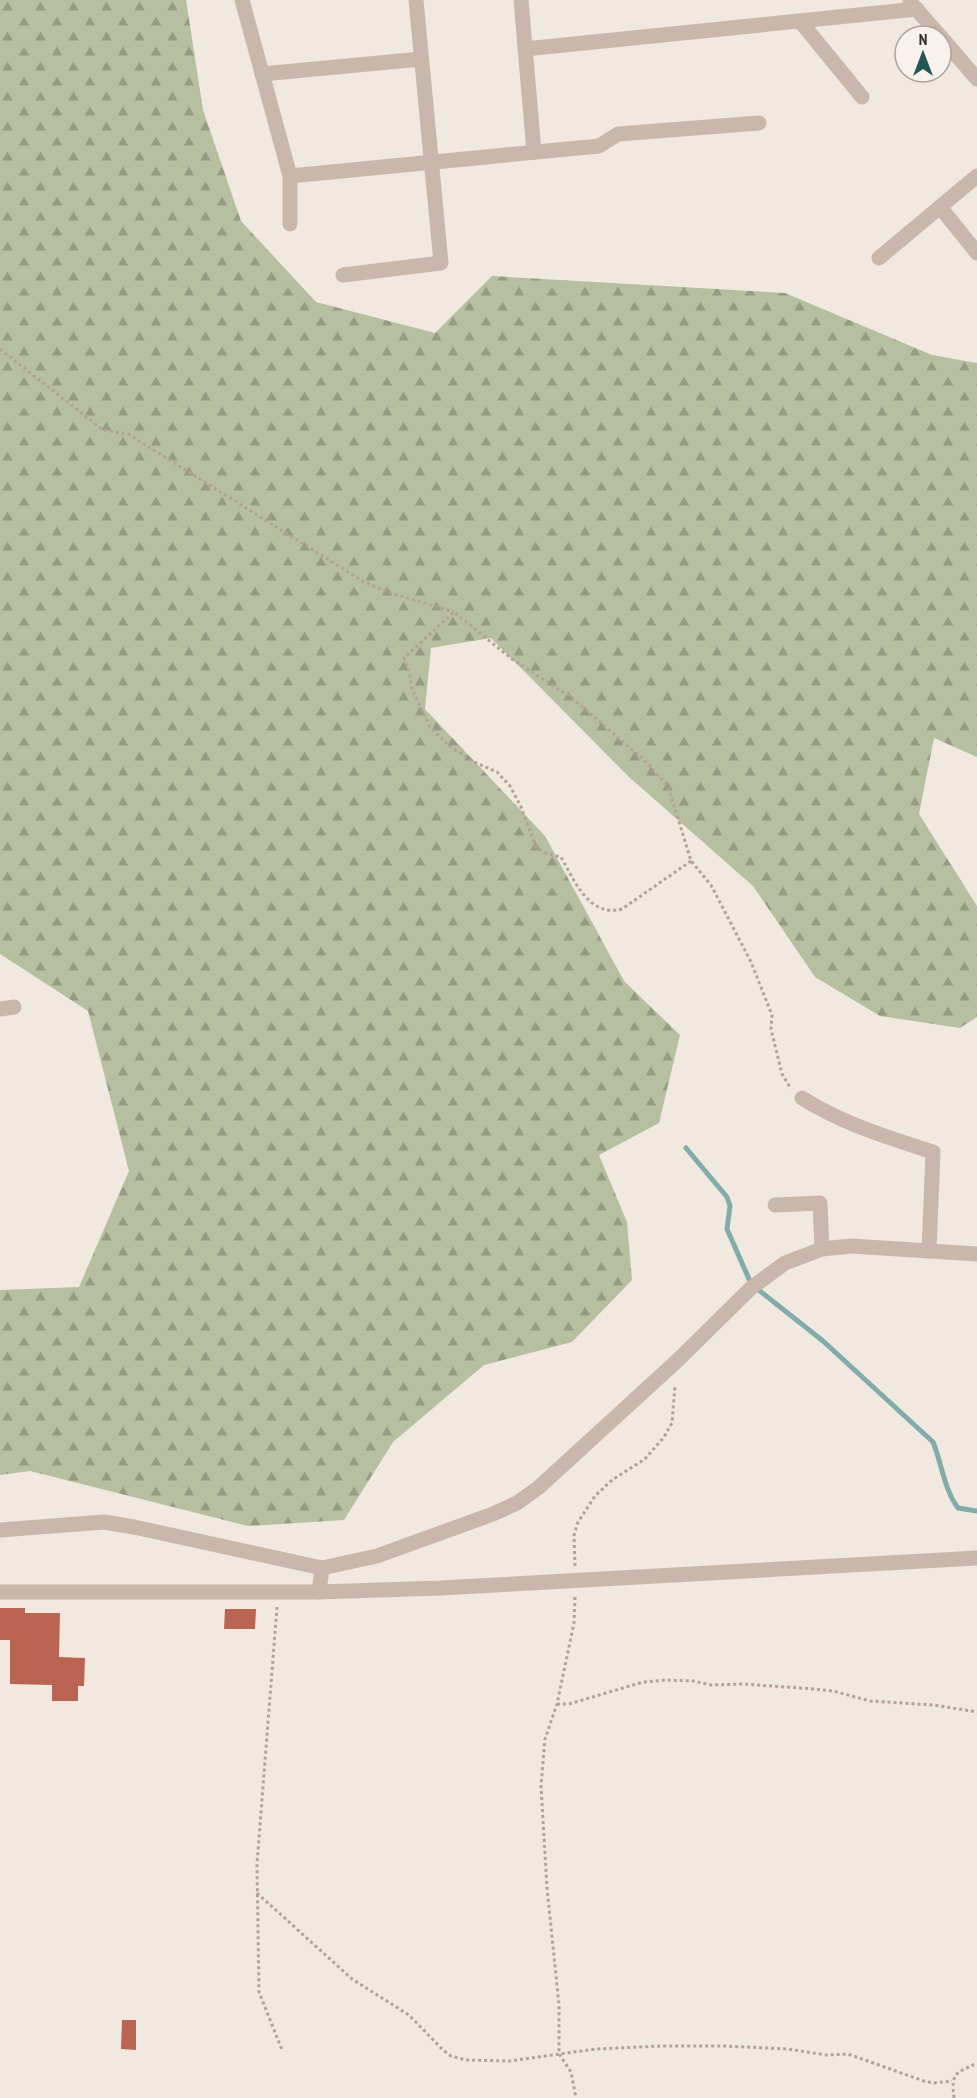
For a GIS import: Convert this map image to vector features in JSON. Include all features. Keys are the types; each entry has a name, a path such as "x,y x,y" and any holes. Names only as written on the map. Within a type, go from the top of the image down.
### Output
{"street":[{"path":"242,0 290,176 290,224"},
{"path":"343,275 441,263 416,0"},
{"path":"520,0 534,152"},
{"path":"525,49 800,21 913,5 929,24"},
{"path":"800,21 862,97"},
{"path":"953,52 977,79"},
{"path":"262,74 422,58"},
{"path":"290,176 599,146 618,134 759,123"},
{"path":"879,258 977,176"},
{"path":"940,207 977,253"},
{"path":"802,1098 826,1114 855,1126 933,1152 928,1251"},
{"path":"776,1204 820,1203 822,1249"},
{"path":"0,1530 104,1522 322,1568 376,1556 493,1514 517,1503 538,1488 678,1360 754,1285 785,1263 822,1249 851,1246 977,1254"},
{"path":"0,1592 319,1592 441,1588 977,1558"},
{"path":"319,1592 322,1568"}],"path":[{"path":"0,349 103,430 128,434 364,582 388,592 454,612 512,659 572,698 644,760 668,786 692,861 711,885 751,962 772,1015 771,1029 782,1074 789,1086 802,1098"},
{"path":"454,612 404,658 410,671 412,689 430,727 448,746 474,762 497,772 510,786 537,847 545,853 561,856 581,894 612,912 622,909 692,861"},
{"path":"576,2098 571,2072 559,2054 559,2005 547,1888 541,1786 545,1739 557,1704 574,1623 574,1535 578,1522 595,1496 612,1480 645,1459 664,1437 672,1423 678,1360"},
{"path":"278,1592 257,1864 257,1893 260,1992 282,2050"},
{"path":"557,1704 569,1704 643,1682 694,1681 710,1685 743,1684 814,1689 870,1701 934,1705 977,1712"},
{"path":"257,1893 352,1979 409,2015 451,2056 466,2060 509,2061 596,2049 662,2046 788,2049 826,2055 848,2054 924,2081 933,2083 952,2081"},
{"path":"954,2098 952,2081 955,2074 977,2062"}],"green space":[{"path":"0,0 186,0 203,110 241,221 316,302 435,333 492,276 785,293 932,355 977,363 977,757 934,738 919,814 977,906 977,1017 960,1028 880,1016 815,977 753,886 629,777 491,638 431,648 425,709 545,836 624,981 680,1035 659,1123 599,1155 627,1222 632,1280 572,1342 484,1365 393,1442 344,1520 248,1526 30,1471 0,1475 0,1290 79,1287 129,1171 88,1011 0,954"}],"building":[{"path":"0,1608 25,1608 25,1613 60,1613 59,1657 85,1658 84,1686 78,1686 78,1701 52,1701 52,1685 10,1684 10,1640 0,1640"},
{"path":"225,1609 256,1609 255,1629 224,1629"},
{"path":"122,2020 136,2020 136,2050 121,2049"}],"waterway":[{"path":"686,1148 727,1197 730,1206 727,1229 749,1279 760,1291 823,1341 933,1442 953,1501 958,1508 977,1511"}]}
